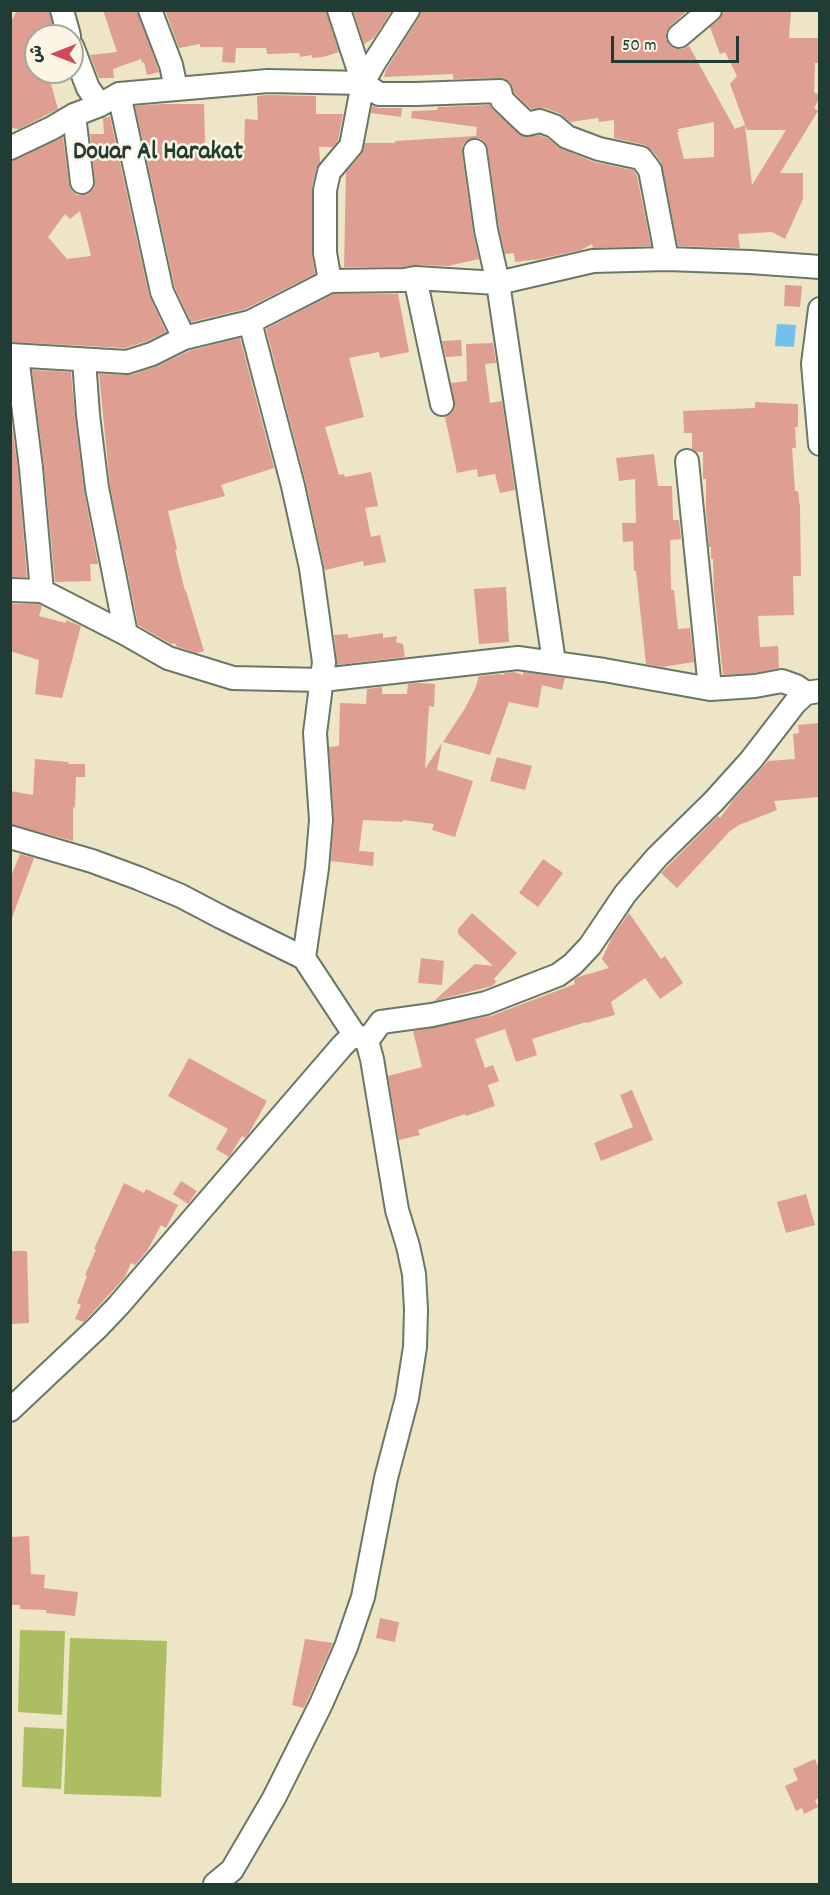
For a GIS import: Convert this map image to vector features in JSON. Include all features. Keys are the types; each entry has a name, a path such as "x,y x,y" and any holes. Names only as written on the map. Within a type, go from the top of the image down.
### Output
{"street":[{"path":"150,10 171,65 176,88"},
{"path":"339,10 363,83"},
{"path":"330,281 325,253 325,190 329,172 351,146 363,83 408,10"},
{"path":"680,36 710,10"},
{"path":"84,78 88,88 110,100 162,292 184,338"},
{"path":"10,148 74,115 110,100 176,88 268,81 363,83 379,94 500,91 502,99 527,124 540,121 554,126 567,137 599,148 641,158 650,170 667,259"},
{"path":"74,115 82,182"},
{"path":"475,151 486,230 498,283 554,662"},
{"path":"42,591 31,468 14,356 127,362 152,354 184,338 250,322 330,281 415,278 498,283 593,261 667,259 819,267"},
{"path":"415,278 442,404"},
{"path":"819,309 813,364 819,444"},
{"path":"250,322 293,486 311,568 324,662 315,734 321,820 317,868 304,958"},
{"path":"84,360 97,488 126,634"},
{"path":"687,461 710,689"},
{"path":"10,590 42,591 168,658 233,678 321,680 518,658 710,689 755,686 782,681 813,692"},
{"path":"10,1410 118,1306 331,1058 381,1022 432,1015 486,1003 558,975 573,964 590,946 624,894 751,760 795,703 813,692"},
{"path":"10,837 92,861 182,896 304,958 372,1059 397,1210 414,1274 415,1347 407,1398 386,1478 363,1597 346,1647 321,1704 274,1798 232,1869 215,1884"}],"green space":[{"path":"20,1630 65,1631 62,1715 18,1712"},
{"path":"70,1638 167,1641 161,1797 64,1794"},
{"path":"24,1727 64,1729 61,1789 22,1787"}],"water":[{"path":"777,324 796,325 794,347 775,346"}],"building":[{"path":"17,10 49,10 52,24 24,24 24,84 51,84 58,109 19,129 10,128 10,24"},
{"path":"103,10 137,10 159,72 147,75 141,59 113,69 114,78 99,78 90,55 117,52"},
{"path":"165,10 326,10 339,52 312,58 312,55 300,57 299,53 267,54 266,48 236,48 235,63 222,62 223,47 200,47 200,44 179,48"},
{"path":"353,10 392,10 374,38 364,44"},
{"path":"421,10 688,10 670,26 666,32 666,39 675,49 689,46 735,129 745,125 752,185 786,130 747,130 730,84 737,76 725,52 720,54 710,27 719,20 723,10 791,10 789,38 819,38 819,63 815,63 814,92 819,95 819,99 814,108 818,111 780,173 803,173 803,199 785,239 772,232 738,234 740,248 678,246 661,162 645,145 614,138 614,120 599,122 598,118 570,122 559,113 545,108 531,109 514,93 510,82 500,78 453,79 453,74 384,77","holes":["714,122 714,157 684,159 678,129"]},
{"path":"257,96 316,96 316,114 343,114 338,140 333,147 319,147 320,162 312,187 312,253 315,274 245,309 191,322 175,288 135,106 204,104 205,146 244,146 245,119 258,120"},
{"path":"490,105 523,137 539,135 562,149 594,162 633,170 637,176 651,246 593,248 592,244 581,250 515,262 514,253 505,254 488,149 485,142 474,138 466,141 462,146 462,153 479,259 448,266 344,267 346,172 361,155 365,143 395,143 395,141 476,136 477,127 411,118 412,111 437,110 438,107"},
{"path":"372,106 402,108 401,117 371,113"},
{"path":"110,117 149,295 166,332 125,348 10,342 10,161 63,137 71,190 77,195 90,193 95,181 90,134 104,134 103,118","holes":["80,211 91,256 67,259 48,237 65,214 70,219"]},
{"path":"785,285 802,286 800,307 784,306"},
{"path":"333,294 398,294 409,352 380,358 379,352 349,358 364,417 325,427 339,475 344,474 345,477 371,472 378,506 365,508 371,537 380,535 386,562 364,566 363,561 325,570 306,483 266,329"},
{"path":"240,338 274,468 221,485 225,496 168,511 185,591 204,651 197,653 176,646 175,643 171,644 138,625 110,486 99,374 131,375 158,366 189,351"},
{"path":"461,340 462,356 446,357 442,341"},
{"path":"493,343 496,363 485,364 490,403 502,401 515,490 500,493 495,474 478,477 477,469 457,473 445,417 455,408 451,383 467,381 466,344"},
{"path":"32,370 71,372 84,490 98,564 90,564 91,581 55,582"},
{"path":"755,402 798,404 798,427 795,427 796,448 792,448 795,491 798,491 800,507 801,576 793,576 794,615 758,616 760,647 778,646 779,668 723,675 713,559 711,559 711,547 709,547 703,452 696,452 692,449 692,433 684,433 683,411 755,408"},
{"path":"10,413 18,469 27,577 10,577"},
{"path":"654,454 658,486 672,486 673,520 679,520 681,539 670,540 671,590 674,590 678,629 690,628 694,662 662,667 646,664 636,571 634,571 633,541 623,542 622,523 636,523 635,479 619,481 616,458"},
{"path":"506,587 509,642 479,644 474,589"},
{"path":"10,604 39,604 42,606 39,616 66,623 66,620 81,626 62,698 35,694 39,660 10,651"},
{"path":"383,633 383,638 397,636 396,642 403,644 405,657 337,665 334,635 348,634 348,638"},
{"path":"514,672 523,675 523,672 565,678 562,690 542,685 538,708 509,702 490,755 443,742 464,710 479,676"},
{"path":"408,684 435,684 434,707 429,706 425,769 442,743 437,770 473,781 455,837 432,830 434,824 403,820 403,822 363,820 359,851 374,852 373,866 331,861 334,819 329,747 339,746 340,703 366,704 367,689 382,687 382,694 407,694"},
{"path":"819,723 819,797 774,801 777,810 739,825 730,831 677,888 661,873 718,816 720,818 768,761 795,759 793,734 799,733 798,725"},
{"path":"497,757 532,766 525,790 490,781"},
{"path":"35,759 85,764 85,777 76,777 73,841 10,824 10,791 33,795"},
{"path":"20,854 34,858 12,918 10,918 10,879"},
{"path":"543,859 563,873 538,907 519,893"},
{"path":"472,913 517,953 494,979 496,982 492,986 434,1001 475,964 493,966 458,934 458,929"},
{"path":"629,913 661,959 665,956 683,983 660,999 645,978 611,1002 615,1015 532,1039 537,1055 516,1062 505,1029 475,1039 485,1068 493,1065 499,1081 488,1085 495,1106 418,1130 420,1135 399,1140 388,1076 422,1067 413,1031 491,1016 575,984 574,980 578,977 609,968 602,959 612,937"},
{"path":"421,958 444,961 442,985 418,983"},
{"path":"189,1058 267,1101 249,1133 245,1138 242,1136 229,1157 216,1149 228,1129 168,1096"},
{"path":"632,1090 653,1140 601,1161 594,1143 633,1127 620,1095"},
{"path":"181,1181 197,1191 188,1204 173,1194"},
{"path":"124,1183 144,1193 146,1189 178,1205 166,1228 161,1225 147,1251 135,1265 131,1263 125,1277 84,1322 75,1319 81,1305 77,1303 87,1276 85,1275 96,1250 94,1249"},
{"path":"806,1194 815,1225 786,1233 777,1202"},
{"path":"10,1251 27,1251 29,1323 10,1324"},
{"path":"29,1536 31,1574 45,1575 44,1588 78,1592 75,1616 46,1613 46,1610 20,1609 20,1605 10,1605 10,1537"},
{"path":"380,1618 399,1622 395,1642 376,1638"},
{"path":"305,1639 333,1643 304,1708 292,1705"},
{"path":"815,1759 819,1769 819,1798 815,1800 818,1807 804,1814 802,1808 796,1811 785,1786 798,1780 793,1769"}],"district":[{"name":"Douar Al Harakat","path":"158,154"}]}
